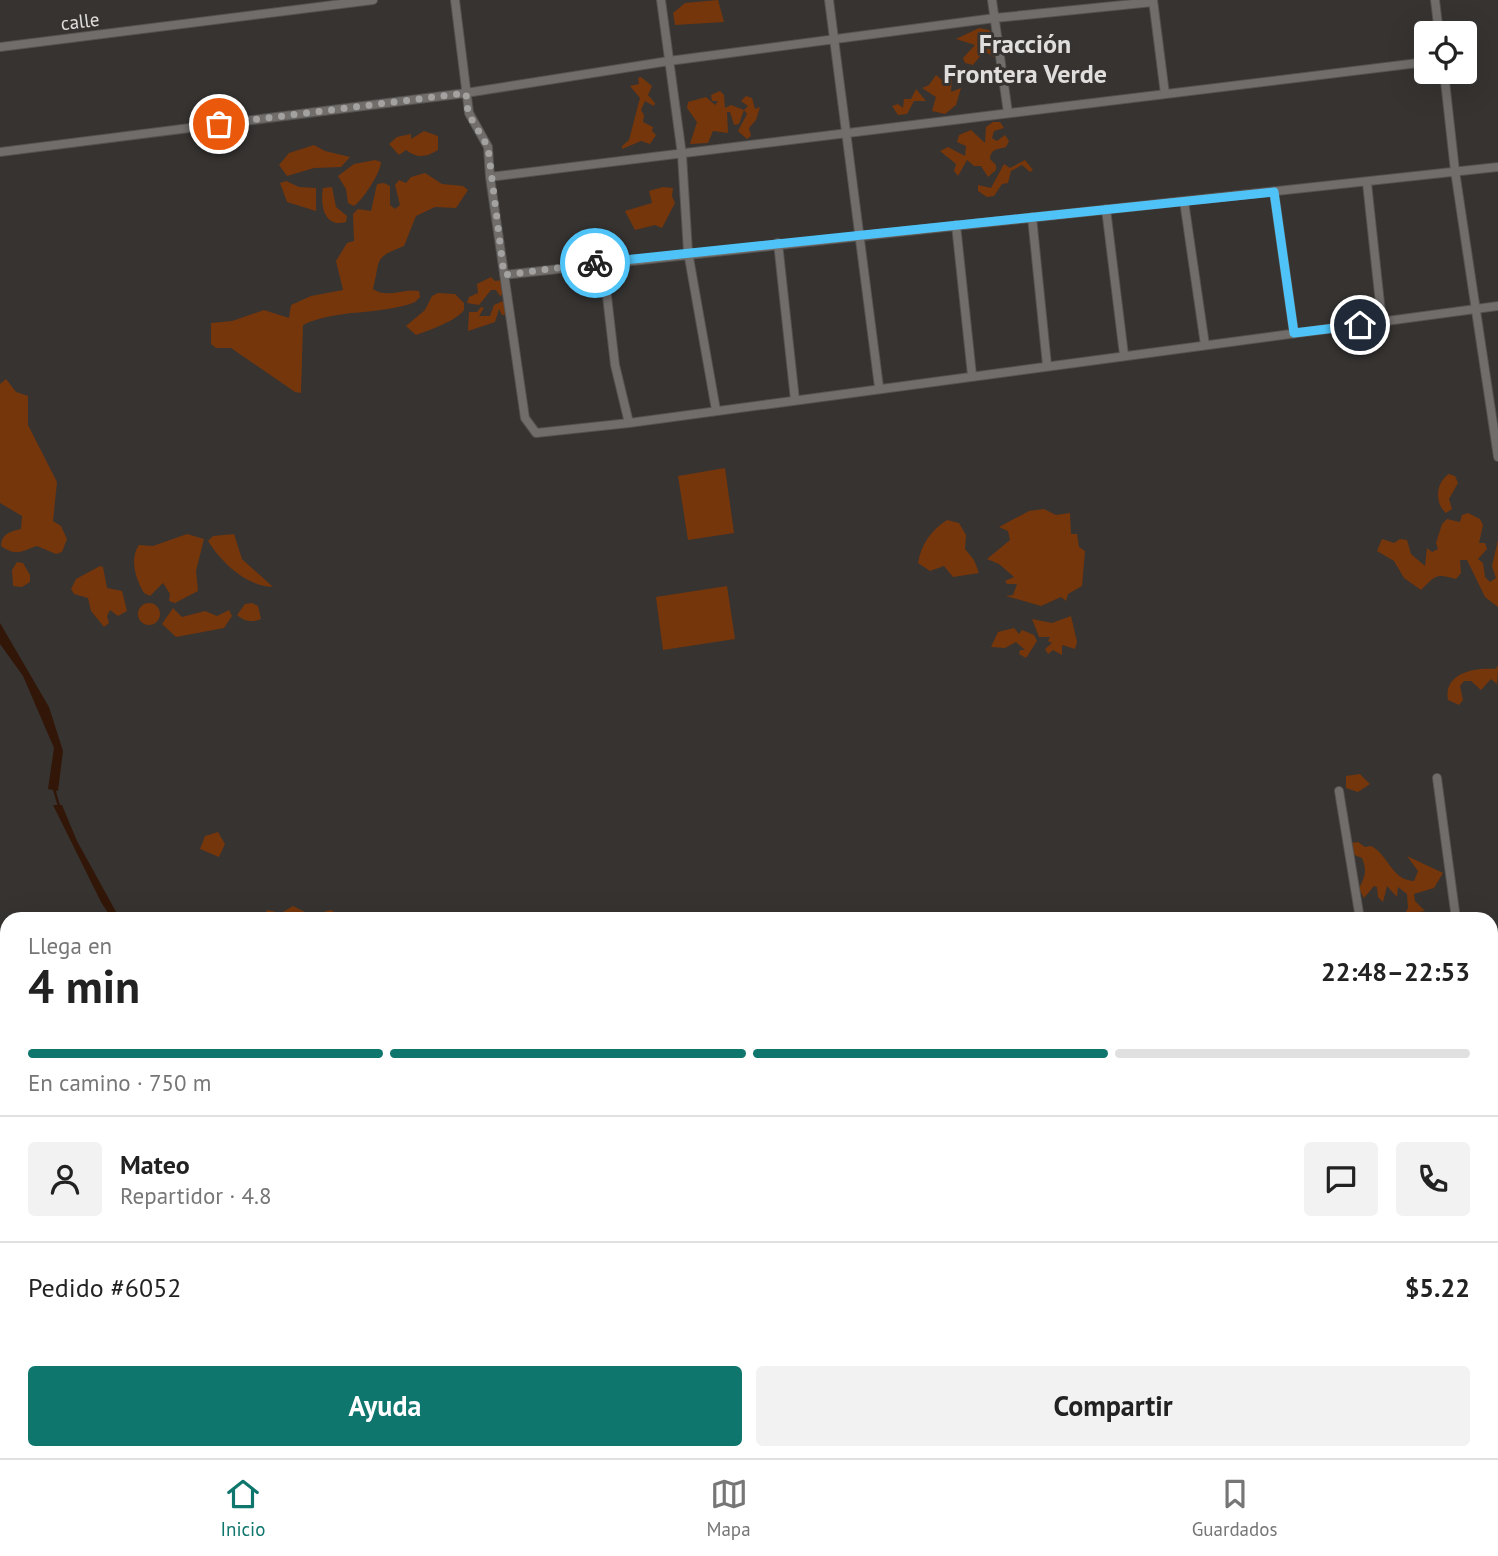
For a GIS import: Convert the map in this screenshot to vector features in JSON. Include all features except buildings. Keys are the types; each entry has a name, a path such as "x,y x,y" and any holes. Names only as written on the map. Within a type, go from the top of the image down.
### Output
{"street":[{"name":"calle","path":"0,47 373,0"},
{"path":"455,0 468,113 488,147 525,418 536,433 629,424 879,387 1498,306"},
{"path":"661,0 682,155 688,252 716,410"},
{"path":"829,0 879,387"},
{"path":"992,0 1009,113"},
{"path":"1435,0 1438,21"},
{"path":"0,152 466,93 669,61 995,18 1153,1 1165,94"},
{"path":"490,177 1414,63"},
{"path":"1445,84 1454,171 1498,457"},
{"path":"504,275 688,252 1367,183 1498,167"},
{"path":"1367,183 1382,322"},
{"path":"1274,192 1294,333"},
{"path":"1184,201 1205,345"},
{"path":"1106,209 1124,355"},
{"path":"1032,217 1047,365"},
{"path":"956,225 972,375"},
{"path":"778,243 795,400"},
{"path":"603,262 615,365 629,424"},
{"path":"1437,778 1455,912"},
{"path":"1339,791 1359,912"}],"shaded area":[{"path":"718,0 724,22 675,25 673,13 685,3"},
{"path":"979,28 989,30 994,35 994,57 984,51 973,65 965,63 963,58 975,45 956,39"},
{"path":"936,75 943,81 952,79 951,92 961,88 956,105 945,114 932,111 936,97 922,88 929,85"},
{"path":"641,77 652,86 648,95 655,103 654,106 645,101 641,110 644,115 643,122 653,127 652,131 656,135 650,144 641,141 622,149 629,140 640,98 630,86 639,84 638,78"},
{"path":"916,89 926,101 914,101 907,114 898,115 892,106 898,104 903,108 904,99 911,99"},
{"path":"720,91 724,95 725,108 731,105 744,110 739,124 734,125 730,112 727,112 728,133 713,131 708,143 690,144 697,122 687,108 688,102 706,97 715,105 718,101 712,101 711,95"},
{"path":"746,96 752,98 755,109 760,107 756,120 749,128 751,136 747,139 738,131 747,114 744,110 748,106 741,101"},
{"path":"993,122 1000,122 1004,128 994,131 992,138 997,141 1005,135 1009,141 1006,147 992,153 990,159 996,165 996,170 988,177 981,166 974,166 967,160 958,176 954,171 956,164 940,151 948,147 965,156 966,146 957,142 959,135 971,130 985,143 986,127"},
{"path":"424,131 438,136 438,150 430,154 418,156 406,150 399,155 389,144 397,137 411,134 411,139"},
{"path":"314,145 325,151 350,157 341,167 314,168 287,176 279,165 289,153"},
{"path":"375,160 381,162 371,186 354,206 348,203 346,189 338,176 354,164"},
{"path":"1025,160 1033,170 1030,172 1022,165 1011,171 1008,183 1002,184 994,196 987,197 978,191 978,185 991,188 1004,164 1010,168"},
{"path":"425,173 442,184 463,186 468,190 456,208 435,207 416,216 404,246 387,253 380,260 373,289 384,293 419,291 420,297 415,302 388,309 330,316 303,325 301,393 295,392 231,348 216,348 211,344 211,323 232,321 264,310 289,318 291,305 311,296 343,290 336,261 347,243 354,241 353,214 358,209 371,211 377,184 384,183 390,186 390,205 395,209 400,205 395,185 399,180 406,183 411,177"},
{"path":"286,181 299,187 316,188 316,211 287,202 280,183"},
{"path":"332,187 336,207 347,216 346,222 333,222 325,214 323,188"},
{"path":"663,187 673,188 675,203 662,228 655,225 635,230 625,211 652,203 649,191"},
{"path":"491,277 495,281 502,280 504,294 500,296 496,290 491,290 479,305 467,303 469,297 478,293 477,284"},
{"path":"438,293 455,294 464,303 464,310 449,321 416,335 406,326 425,310 432,296"},
{"path":"505,300 506,315 502,315 499,309 495,322 468,331 469,312 477,312 481,307 484,308 479,316 490,316 494,305"},
{"path":"6,379 16,392 28,396 28,425 57,482 53,521 61,526 67,539 62,552 56,554 37,546 15,552 1,546 5,536 21,529 22,516 0,503 0,384"},
{"path":"725,468 734,533 688,540 678,476"},
{"path":"1449,474 1455,476 1458,483 1449,499 1452,509 1446,513 1440,504 1438,493 1441,482"},
{"path":"1044,509 1056,515 1070,513 1071,534 1077,534 1079,547 1085,551 1082,586 1068,594 1066,601 1061,597 1041,606 1006,596 1013,595 1017,584 1007,584 1005,581 1014,577 999,564 987,559 1010,540 1008,531 999,527 1029,511"},
{"path":"1468,513 1480,519 1483,525 1479,543 1485,543 1487,549 1478,559 1483,563 1485,577 1490,582 1496,578 1492,566 1498,540 1498,607 1485,597 1467,560 1460,560 1461,573 1456,579 1437,577 1421,590 1404,578 1394,561 1377,551 1382,539 1394,543 1400,539 1407,540 1411,554 1425,566 1427,548 1432,552 1438,549 1436,543 1442,524 1447,519 1460,522 1462,515"},
{"path":"947,520 959,523 966,535 965,549 974,560 979,573 953,577 944,566 930,571 918,563 928,538"},
{"path":"187,534 204,539 196,571 198,591 175,603 169,601 170,594 163,583 150,596 144,593 135,569 134,557 139,545 153,546"},
{"path":"234,534 242,559 273,587 244,578 220,557 208,541 213,536"},
{"path":"17,562 23,563 30,575 30,582 22,587 13,586 12,570"},
{"path":"100,566 103,567 107,588 122,591 127,611 118,616 110,610 107,616 109,623 104,627 91,611 88,598 74,594 71,589 76,579"},
{"path":"727,586 735,639 663,650 656,597"},
{"path":"145,603 153,603 160,610 160,618 153,625 145,625 138,618 138,610"},
{"path":"245,604 258,606 261,619 248,621 237,615"},
{"path":"173,608 182,617 205,611 217,616 229,610 232,616 224,628 176,637 162,624"},
{"path":"1071,616 1077,642 1075,649 1062,645 1062,655 1053,650 1048,654 1045,649 1052,643 1048,641 1050,637 1039,637 1032,619 1052,623"},
{"path":"0,623 49,707 63,751 58,791 48,789 54,748 23,676 0,644"},
{"path":"1014,628 1019,634 1022,630 1034,635 1037,641 1026,658 1019,654 1020,650 1025,650 1016,642 1005,648 991,647 998,632"},
{"path":"1498,666 1497,684 1491,679 1481,690 1471,681 1464,681 1460,686 1463,700 1459,705 1448,700 1450,683 1455,678 1470,671 1495,669"},
{"path":"1360,774 1370,784 1358,792 1346,788 1346,776"},
{"path":"53,805 62,805 77,841 116,912 107,912"},
{"path":"218,832 225,844 219,857 200,849 205,836"},
{"path":"1358,842 1377,850 1395,872 1406,880 1414,881 1418,871 1407,856 1443,873 1434,888 1414,894 1415,901 1425,911 1406,912 1407,894 1398,887 1397,897 1387,886 1383,902 1378,897 1377,887 1374,886 1364,898 1359,889 1365,875 1365,867 1362,858 1352,854 1351,843"},
{"path":"293,906 305,912 283,912"}],"waterway":[{"path":"54,789 59,806"}],"way so far":[{"path":"219,124 466,93 468,113 488,147 504,275 595,263"}],"district":[{"name":"Fracción Frontera Verde","path":"1025,58"}],"route":[{"path":"595,263 1274,192 1294,333 1360,325"}]}
